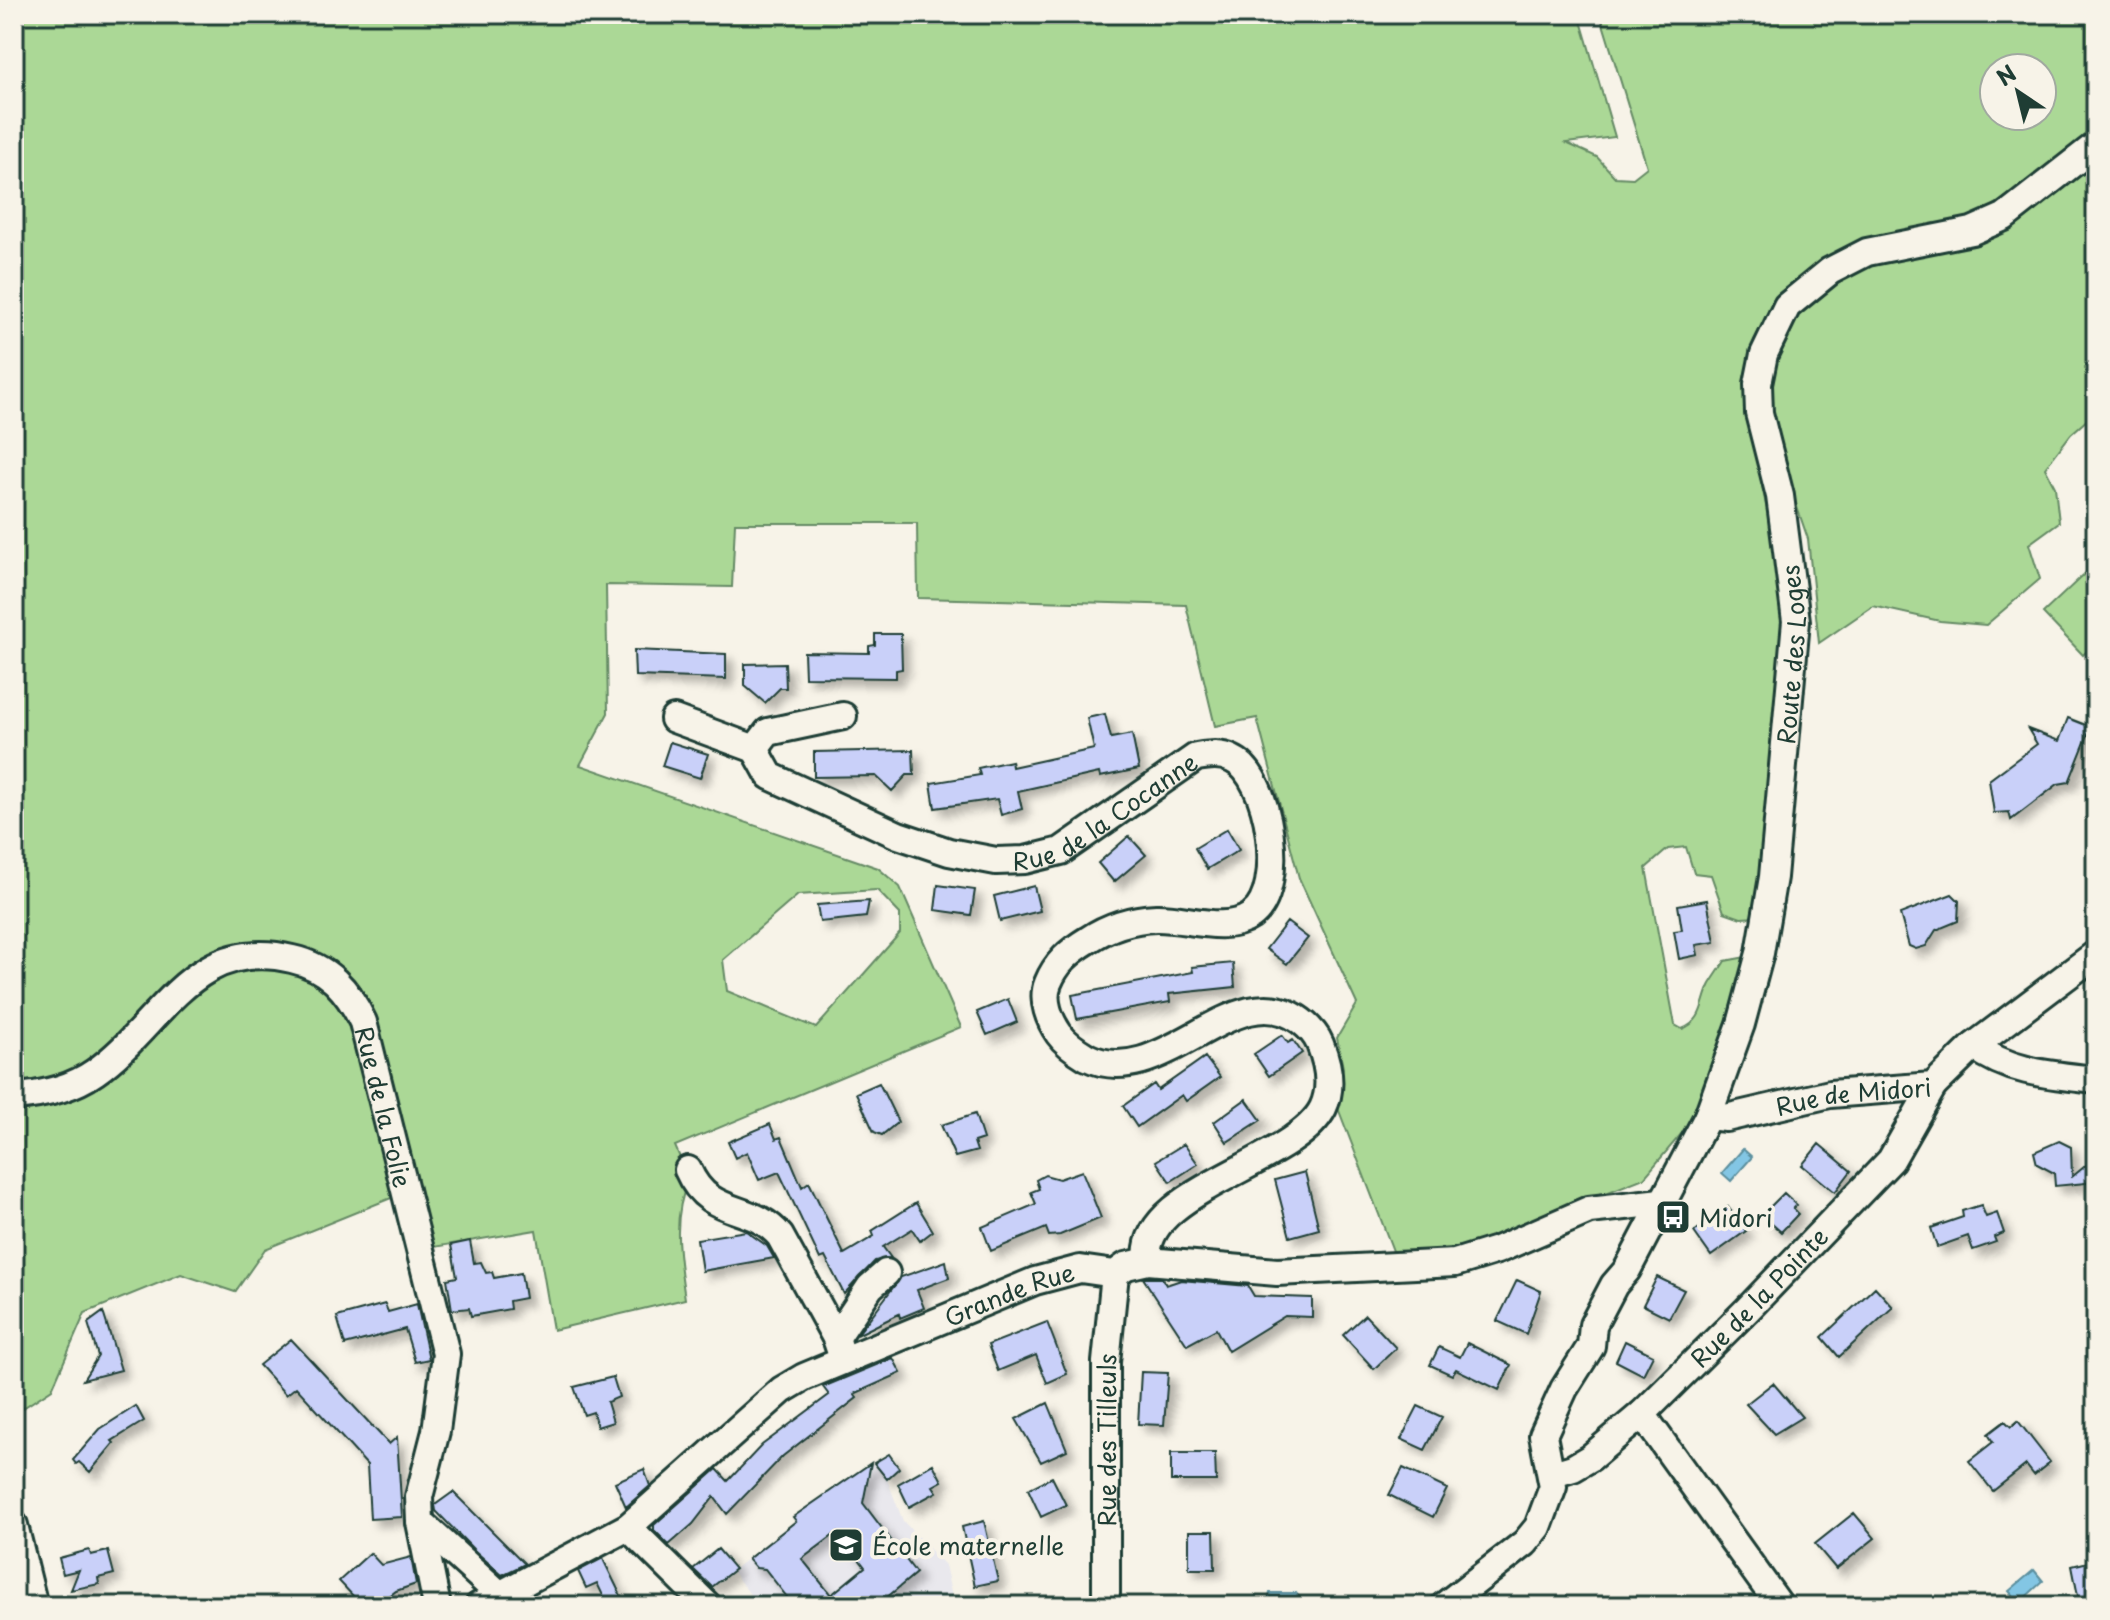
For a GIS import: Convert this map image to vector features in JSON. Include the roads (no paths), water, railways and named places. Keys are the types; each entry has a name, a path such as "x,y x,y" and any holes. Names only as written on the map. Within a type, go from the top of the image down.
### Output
{"street":[{"name":"Route des Loges","path":"1553,1474 1544,1453 1543,1435 1564,1389 1591,1346 1593,1325 1614,1285 1627,1270 1708,1116 1741,1024 1760,953 1773,877 1796,621 1780,496 1759,413 1758,384 1764,354 1787,306 1830,271 1867,252 1972,231 2004,217 2096,145"},
{"path":"674,719 755,749 768,732 843,716"},
{"name":"Rue de la Cocanne","path":"755,749 770,776 898,835 949,852 996,861 1025,860 1061,851 1196,757 1217,754 1233,759 1246,768 1258,796 1273,860 1268,893 1251,916 1226,925 1157,918 1126,921 1066,954 1046,986 1050,1021 1063,1040 1096,1061 1132,1062 1153,1057 1240,1013 1268,1007 1292,1014 1310,1028 1329,1067 1323,1109 1289,1139 1172,1210 1149,1238 1148,1261"},
{"name":"Rue de Midori","path":"1708,1116 1726,1118 1830,1094 1933,1086 1974,1046 2096,954"},
{"name":"Rue de la Folie","path":"14,1097 67,1087 97,1071 182,988 221,963 249,956 274,955 301,961 339,983 353,1001 363,1022 446,1354 436,1431 419,1497 420,1522 437,1606"},
{"path":"1974,1046 1993,1060 2027,1072 2096,1080"},
{"name":"Rue de la Pointe","path":"1553,1474 1573,1468 1590,1458 1642,1414 1891,1160 1933,1086"},
{"path":"688,1170 704,1196 777,1231 840,1349"},
{"name":"Grande Rue","path":"489,1600 628,1527 782,1390 840,1349 1035,1281 1080,1269 1115,1274 1126,1266 1148,1261 1277,1272 1455,1263 1497,1250 1589,1210 1661,1202"},
{"path":"840,1349 870,1287 886,1273"},
{"name":"Rue des Tilleuls","path":"1106,1606 1106,1362 1115,1274"},
{"path":"1642,1414 1780,1606"},
{"path":"1444,1606 1525,1543 1538,1527 1548,1506 1553,1474"},
{"path":"420,1522 489,1600"},
{"path":"14,1525 34,1606"},
{"path":"628,1527 708,1606"}],"water":[{"path":"1743,1149 1752,1157 1731,1181 1722,1173"},
{"path":"2034,1570 2043,1581 2019,1603 2009,1591"},
{"path":"1270,1593 1296,1593 1303,1602 1301,1606 1267,1606"}],"place":[{"name":"Midori","path":"1673,1217"},
{"name":"École maternelle","path":"846,1545"}]}
